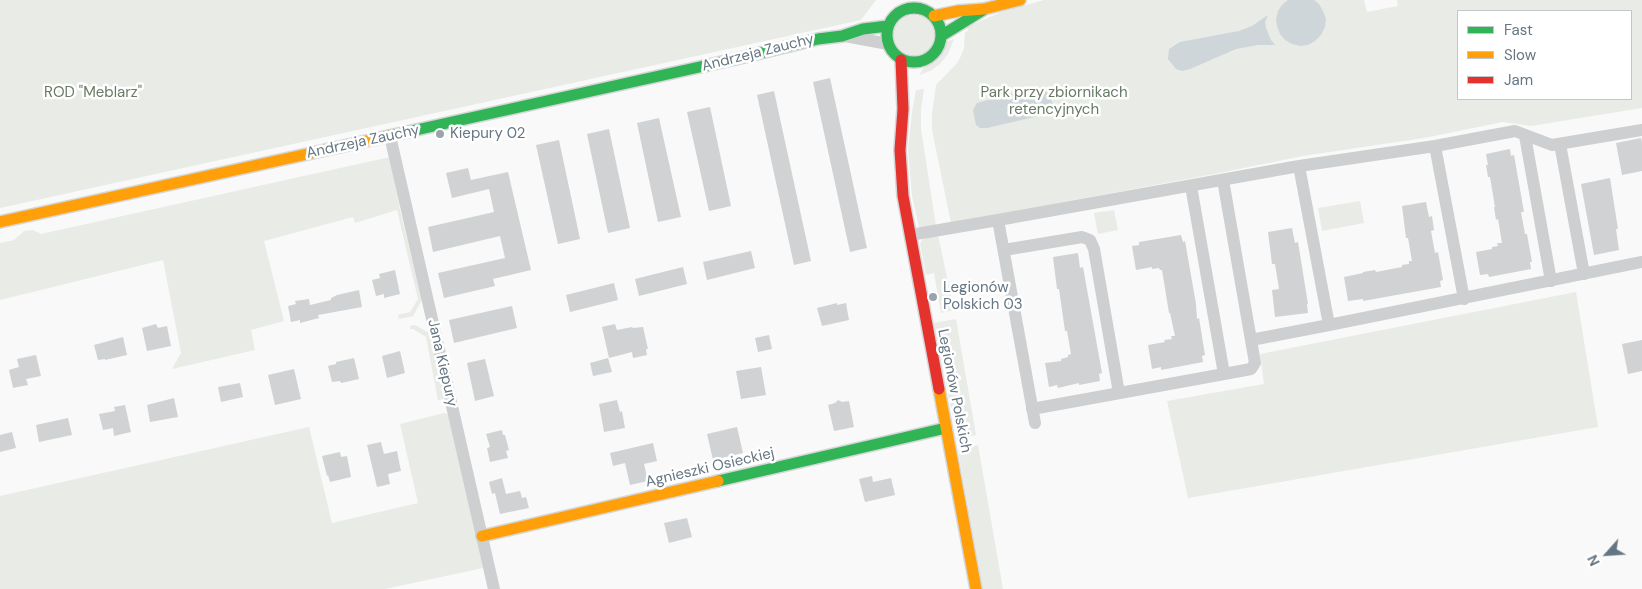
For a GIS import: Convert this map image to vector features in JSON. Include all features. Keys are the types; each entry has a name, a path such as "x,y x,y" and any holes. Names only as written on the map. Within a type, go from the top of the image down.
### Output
{"street":[{"path":"898,0 899,12"},
{"path":"934,16 984,9 1020,0"},
{"path":"916,4 934,16 941,29 941,36 935,53 916,70 910,62 901,60 891,50 886,35 888,26 894,16 916,4"},
{"path":"941,36 984,9"},
{"name":"Andrzeja Zauchy","path":"0,222 740,58 818,38 842,36 863,29 888,26"},
{"name":"Andrzeja Zauchy","path":"842,36 888,44"},
{"name":"Legionów Polskich","path":"901,60 903,109 900,150 903,196 976,589"},
{"name":"Legionów Polskich","path":"903,109 916,70"},
{"path":"910,235 1299,166 1514,132 1552,145 1642,130"},
{"name":"Jana Kiepury","path":"390,136 494,589"},
{"path":"1525,136 1551,281"},
{"path":"1560,144 1584,274"},
{"path":"1435,146 1464,299"},
{"path":"1299,166 1329,325"},
{"path":"1032,410 1247,370 1253,367 1255,363 1252,340 1223,180"},
{"path":"1191,186 1224,374"},
{"path":"998,220 1035,424"},
{"path":"1004,250 1082,237 1090,240 1094,249 1119,393"},
{"path":"1252,340 1642,262"},
{"name":"Agnieszki Osieckiej","path":"482,536 946,428"}],"green space":[{"name":"ROD \"Meblarz\"","path":"0,0 876,0 861,20 0,208"},
{"name":"Park przy zbiornikach retencyjnych","path":"1044,0 1364,0 1367,12 1398,6 1397,0 1642,0 1642,108 1531,126 1503,122 1424,138 1303,156 951,223 932,130 932,114 936,85 957,63 961,56 964,48 965,32 968,31 967,27 999,13"},
{"path":"914,15 928,21 934,35 928,49 914,55 900,49 894,35 900,21"},
{"path":"954,39 948,54 940,64 930,71 919,75 925,66 939,56 945,42"},
{"path":"924,89 921,129 936,226 921,228 919,227 912,196 908,150 916,90"},
{"path":"390,157 400,210 422,300 413,316 399,319 398,315 410,312 418,299 397,210 355,223 353,217 264,241 284,321 251,330 255,350 172,369 181,353 163,260 0,300 0,243 14,240 24,231 33,230 41,234"},
{"path":"1360,201 1364,223 1322,231 1318,208"},
{"path":"1114,210 1118,230 1098,234 1094,213"},
{"path":"938,235 954,310 941,313 934,273 926,275 920,243 924,238"},
{"path":"1576,292 1598,427 1188,498 1167,401 1264,384 1260,354"},
{"path":"956,319 976,435 957,439 934,323"},
{"path":"415,325 431,334 444,399 438,400 426,337 410,329 410,326"},
{"path":"444,413 448,414 483,568 385,589 0,589 0,496 309,427 332,523 418,503 400,424"},
{"path":"978,445 1003,589 983,589 958,450"}],"shaded area":[{"path":"1288,0 1314,0 1323,11 1326,19 1325,27 1321,35 1308,45 1292,44 1280,34 1276,19 1278,11"},
{"path":"1268,15 1265,22 1266,28 1275,45 1258,45 1236,49 1182,71 1176,69 1168,59 1169,49 1180,42 1239,31 1252,26"},
{"path":"1037,87 1044,88 1050,96 1053,105 1047,114 987,128 980,128 976,125 973,110 977,103"}],"building":[{"path":"830,78 867,248 850,252 813,82"},
{"path":"774,91 811,261 794,265 757,95"},
{"path":"710,107 731,206 709,211 687,112"},
{"path":"659,118 681,217 658,222 637,123"},
{"path":"609,129 630,228 608,233 587,134"},
{"path":"1641,138 1642,171 1622,175 1616,143"},
{"path":"559,140 580,239 558,244 536,145"},
{"path":"1510,149 1511,156 1514,155 1524,212 1521,212 1532,262 1530,262 1531,269 1489,277 1488,274 1480,275 1476,252 1492,249 1492,247 1498,246 1497,243 1502,243 1498,219 1496,220 1490,177 1488,177 1486,154"},
{"path":"468,168 471,180 508,172 531,270 493,279 495,286 444,298 438,273 505,258 500,236 433,252 428,227 494,212 489,189 452,198 446,173"},
{"path":"1610,178 1618,229 1616,229 1619,250 1594,255 1581,184"},
{"path":"1426,202 1429,217 1432,216 1434,230 1431,231 1435,253 1438,252 1443,280 1440,281 1441,287 1363,301 1363,299 1348,301 1344,277 1363,272 1375,270 1376,272 1402,267 1402,265 1409,264 1409,261 1412,261 1408,238 1406,238 1402,206"},
{"path":"1292,228 1295,243 1298,242 1308,313 1275,317 1272,290 1279,289 1275,264 1272,264 1268,232"},
{"path":"1181,235 1183,242 1185,241 1197,319 1199,318 1205,355 1202,356 1203,362 1161,370 1161,367 1152,369 1148,345 1165,342 1164,340 1172,339 1171,336 1175,336 1162,270 1159,268 1152,269 1152,267 1136,270 1132,246 1139,245 1139,242"},
{"path":"751,251 755,268 707,280 703,262"},
{"path":"1078,253 1080,268 1083,267 1102,373 1099,374 1100,381 1058,388 1057,385 1049,387 1045,363 1061,361 1061,359 1071,354 1067,331 1065,331 1059,289 1057,289 1053,257"},
{"path":"683,267 687,284 639,296 635,279"},
{"path":"395,270 400,294 384,298 384,294 376,296 372,280 380,278 379,274"},
{"path":"614,283 618,300 570,312 566,295"},
{"path":"359,290 362,307 318,315 319,318 300,323 300,320 291,322 288,306 296,304 295,301 309,299 310,305 331,300 331,298 337,295"},
{"path":"837,303 837,305 846,303 849,320 822,326 817,308"},
{"path":"512,306 517,328 454,343 449,320"},
{"path":"156,324 158,328 167,326 171,346 147,351 142,328"},
{"path":"615,324 617,330 643,327 648,349 646,349 647,355 633,358 632,352 609,358 602,327"},
{"path":"769,335 772,349 758,352 755,338"},
{"path":"123,337 127,355 98,360 94,345"},
{"path":"1642,340 1642,371 1628,374 1622,344"},
{"path":"400,351 405,373 387,378 382,356"},
{"path":"36,355 41,376 26,379 28,385 13,388 9,370 19,367 17,359"},
{"path":"354,358 359,379 341,383 340,381 332,382 328,366"},
{"path":"608,358 612,372 593,376 590,363"},
{"path":"485,359 494,396 475,401 467,363"},
{"path":"761,367 766,395 741,399 736,371"},
{"path":"294,369 301,399 275,405 268,375"},
{"path":"240,383 243,397 221,402 218,387"},
{"path":"174,398 178,417 150,422 147,405"},
{"path":"617,400 620,412 622,411 625,428 604,432 599,404"},
{"path":"838,400 842,402 849,401 854,427 834,431 828,405"},
{"path":"125,405 131,432 114,436 113,428 103,430 99,414 115,411 114,407"},
{"path":"68,418 72,435 39,442 36,425"},
{"path":"737,427 743,453 713,460 707,434"},
{"path":"502,430 509,450 506,451 508,458 490,462 487,448 490,447 486,434"},
{"path":"12,432 16,448 0,452 0,435"},
{"path":"381,442 384,454 397,451 401,471 388,474 390,484 377,487 367,445"},
{"path":"653,443 657,461 644,464 648,481 630,485 625,463 613,466 610,453"},
{"path":"340,452 341,457 347,456 351,477 330,482 322,456"},
{"path":"872,476 873,482 891,478 895,495 865,502 859,479"},
{"path":"502,478 506,494 520,491 522,498 526,497 529,508 500,514 495,493 492,494 489,482"},
{"path":"687,518 692,537 669,543 664,523"}],"traffic: fast":[{"path":"909,8 919,8 929,12 937,20 941,35 937,50 929,58 919,62 909,62 899,58 891,50 887,40 887,30 891,20 899,12 909,8"},
{"path":"941,36 983,10"},
{"path":"389,136 818,39 842,36 863,29 888,26"},
{"path":"718,481 946,428"}],"traffic: slow":[{"path":"934,16 958,11 984,9 1020,0"},
{"path":"0,222 389,136"},
{"path":"939,389 976,589"},
{"path":"482,536 718,481"}],"traffic: jam":[{"path":"901,60 903,109 900,150 903,196 939,389"}],"place":[{"name":"Kiepury 02","path":"440,134"},
{"name":"Legionów Polskich 03","path":"933,297"}]}
